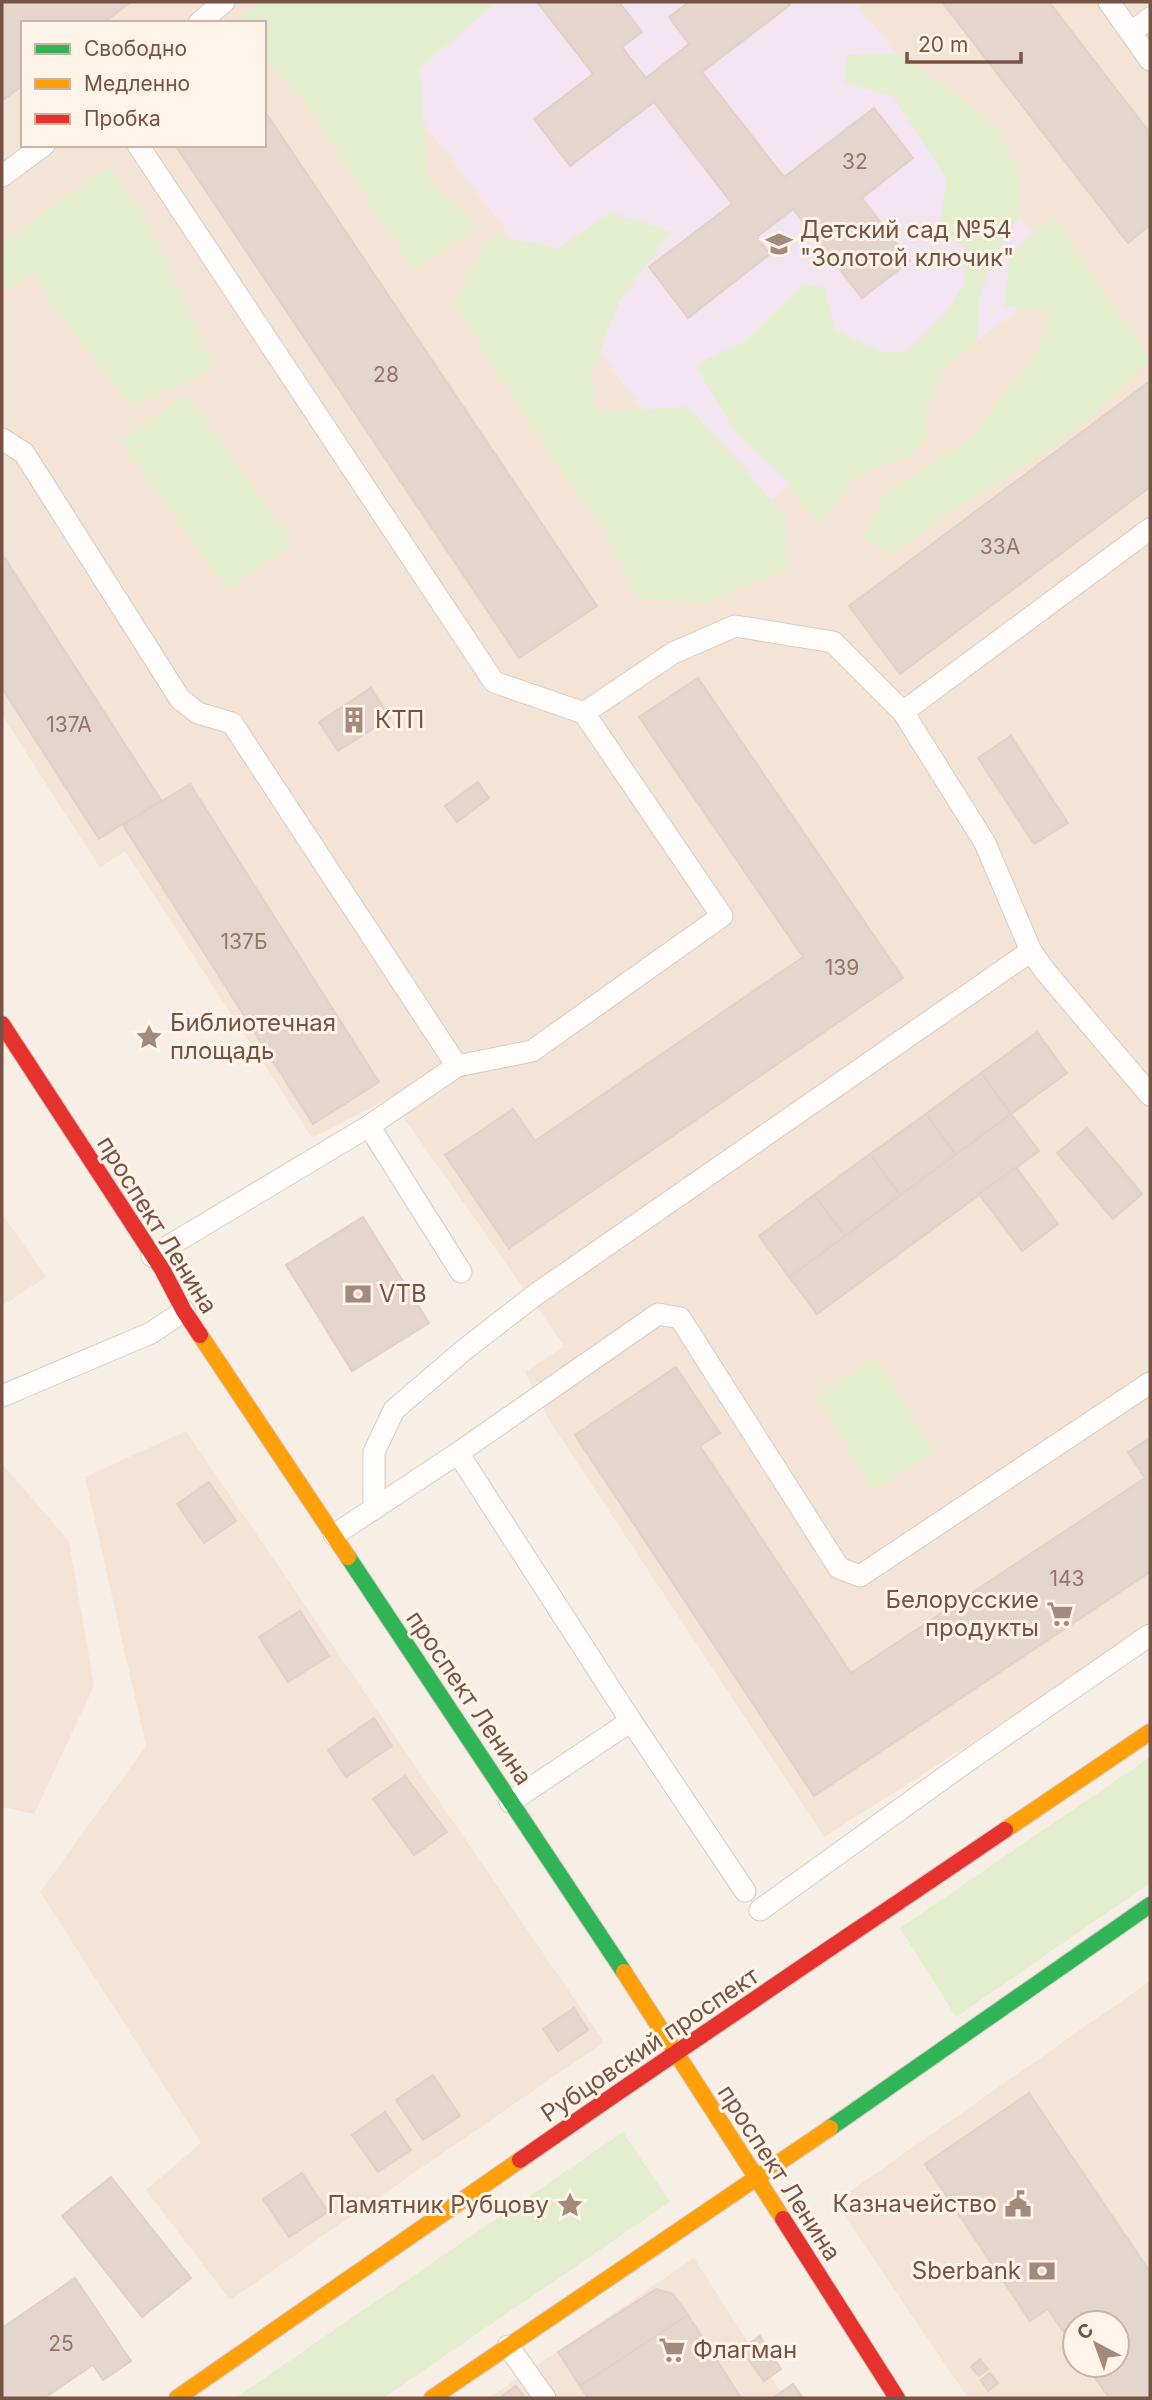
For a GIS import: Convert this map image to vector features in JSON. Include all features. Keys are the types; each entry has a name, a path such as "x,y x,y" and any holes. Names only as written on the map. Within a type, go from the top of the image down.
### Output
{"street":[{"name":"проспект Ленина","path":"2,1024 152,1256 184,1311 675,2052 897,2398"},
{"name":"Рубцовский проспект","path":"177,2398 675,2052 1150,1732"},
{"path":"432,2398 755,2179 1150,1905"}],"lane":[{"path":"201,21 224,2"},
{"path":"1110,2 1150,60"},
{"path":"1132,32 1150,18"},
{"path":"2,176 41,147"},
{"path":"139,147 494,682 584,713 722,916 532,1051 457,1066 369,1126 152,1256"},
{"path":"2,439 24,453 180,699 198,713 232,723 457,1066"},
{"path":"903,712 1150,529"},
{"path":"584,713 673,653 734,626 833,642 903,712 985,844 1031,951 1150,1095"},
{"path":"374,1509 374,1452 394,1410 454,1358 535,1295 1031,951"},
{"path":"369,1126 461,1272"},
{"path":"2,1396 151,1333 184,1311"},
{"path":"334,1535 458,1453 658,1314 680,1318 839,1568 860,1576 1150,1383"},
{"path":"458,1453 631,1721 745,1891"},
{"path":"760,1910 1150,1634"},
{"path":"510,1802 631,1721"},
{"path":"508,2346 545,2398"}],"shaded area":[{"path":"2,2 1150,2 1150,1630 824,1837 549,1420 525,1372 564,1346 390,1098 312,1138 125,851 100,868 2,715"},
{"name":"Детский сад №54 \"Золотой ключик\"","path":"472,2 856,2 1064,274 734,528 383,70"},
{"path":"2,1214 46,1277 2,1306"},
{"path":"186,1431 604,2042 230,2300 146,2190 201,2143 40,1892 146,1746 85,1477"},
{"path":"2,1464 69,1541 94,1686 34,1814 2,1807"},
{"path":"1150,1981 1150,2398 968,2398 835,2202"},
{"path":"694,2258 784,2398 489,2398"}],"green space":[{"path":"258,2 497,2 420,68 427,178 478,227 413,270 311,111 266,56 266,21 240,21"},
{"path":"895,53 946,87 999,128 1021,180 1019,215 997,253 979,298 978,341 945,366 925,413 928,434 914,454 857,476 818,525 783,476 738,436 694,364 741,344 804,283 824,288 835,329 882,352 907,352 950,308 964,283 965,248 944,234 942,214 946,178 893,96 845,83 847,55"},
{"path":"108,165 146,219 215,368 131,406 48,299 34,272 2,293 2,244"},
{"path":"610,212 672,232 620,300 591,373 596,412 688,407 743,466 785,517 787,569 706,602 637,599 603,527 556,464 453,302 491,235 558,248"},
{"path":"1054,215 1099,286 1150,355 1150,360 1096,414 1031,461 953,510 893,554 862,538 885,493 971,439 1034,357 1052,313 1004,306 1010,255"},
{"path":"187,394 293,544 227,590 121,441"},
{"path":"876,1358 935,1452 874,1490 816,1395"},
{"path":"1150,1757 1150,1883 956,2017 900,1928"},
{"path":"623,2132 670,2202 383,2398 235,2398"}],"building":[{"path":"131,2 106,21 21,21 21,87 2,101 2,3"},
{"path":"537,2 619,2 642,32 622,47 646,78 689,44 669,17 689,2 787,2 790,5 702,72 784,177 874,108 913,158 862,198 910,261 862,298 793,209 757,237 770,254 688,318 649,267 732,204 654,102 570,166 534,119 593,74"},
{"path":"942,2 1049,2 1150,133 1150,225 1128,243"},
{"path":"266,113 597,606 519,658 176,147 266,147"},
{"path":"1150,381 1150,487 900,674 849,606"},
{"path":"2,554 161,800 99,839 2,688"},
{"path":"698,678 903,978 509,1248 445,1155 513,1109 535,1141 803,957 639,717"},
{"name":"КТП","path":"371,688 390,718 338,751 319,722"},
{"path":"1011,736 1068,823 1034,844 978,758"},
{"path":"478,782 489,798 457,822 445,806"},
{"path":"190,784 379,1082 313,1124 123,825"},
{"path":"1037,1032 1067,1073 1011,1114 981,1073"},
{"path":"981,1073 1011,1114 956,1155 926,1114"},
{"path":"926,1114 956,1155 900,1195 870,1154"},
{"path":"1011,1114 1039,1151 817,1314 789,1277"},
{"path":"1087,1128 1142,1194 1113,1219 1057,1153"},
{"path":"870,1154 900,1195 845,1236 814,1195"},
{"path":"1016,1167 1058,1224 1022,1251 979,1194"},
{"path":"814,1195 845,1236 789,1277 759,1236"},
{"name":"VTB","path":"363,1217 429,1323 352,1371 286,1265"},
{"path":"676,1367 720,1433 700,1446 851,1673 1145,1478 1128,1452 1150,1438 1150,1572 814,1796 575,1435"},
{"path":"209,1482 236,1521 204,1543 177,1504"},
{"path":"300,1611 329,1656 288,1682 259,1637"},
{"path":"374,1718 392,1746 346,1777 328,1750"},
{"path":"405,1776 447,1832 414,1855 373,1799"},
{"path":"574,2008 588,2030 558,2051 543,2029"},
{"path":"433,2075 460,2116 423,2140 396,2100"},
{"path":"1029,2093 1150,2272 1150,2398 1109,2398 1096,2379 1131,2379 1131,2309 1061,2309 1061,2328 1048,2309 1030,2321 925,2164"},
{"path":"385,2112 411,2150 378,2172 352,2135"},
{"path":"302,2173 328,2212 289,2237 263,2199"},
{"path":"111,2177 191,2278 142,2317 62,2216"},
{"path":"75,2278 131,2361 103,2380 93,2365 44,2398 2,2398 2,2328"},
{"path":"656,2289 673,2294 688,2315 580,2386 558,2352"},
{"name":"Флагман","path":"688,2315 741,2398 588,2398 580,2386"},
{"path":"760,2336 781,2369 764,2381 741,2349"},
{"path":"980,2359 988,2369 979,2376 971,2367"},
{"path":"990,2373 998,2383 988,2391 981,2380"},
{"path":"793,2384 803,2398 773,2398"},
{"path":"516,2386 525,2398 499,2398"}],"traffic: fast":[{"path":"348,1557 624,1972"},
{"path":"830,2128 1150,1905"}],"traffic: slow":[{"path":"200,1335 348,1557"},
{"path":"1005,1830 1150,1732"},
{"path":"624,1972 783,2219"},
{"path":"432,2398 830,2128"},
{"path":"177,2398 520,2160"}],"traffic: jam":[{"path":"2,1024 162,1269 200,1335"},
{"path":"520,2160 1005,1830"},
{"path":"783,2219 897,2398"}],"place":[{"name":"Детский сад №54 \"Золотой ключик\"","path":"779,244"},
{"name":"КТП","path":"354,720"},
{"name":"Библиотечная площадь","path":"149,1037"},
{"name":"VTB","path":"358,1294"},
{"name":"Белорусские продукты","path":"1060,1614"},
{"name":"Казначейство","path":"1018,2204"},
{"name":"Памятник Рубцову","path":"570,2205"},
{"name":"Sberbank","path":"1042,2271"},
{"name":"Флагман","path":"672,2350"}]}
